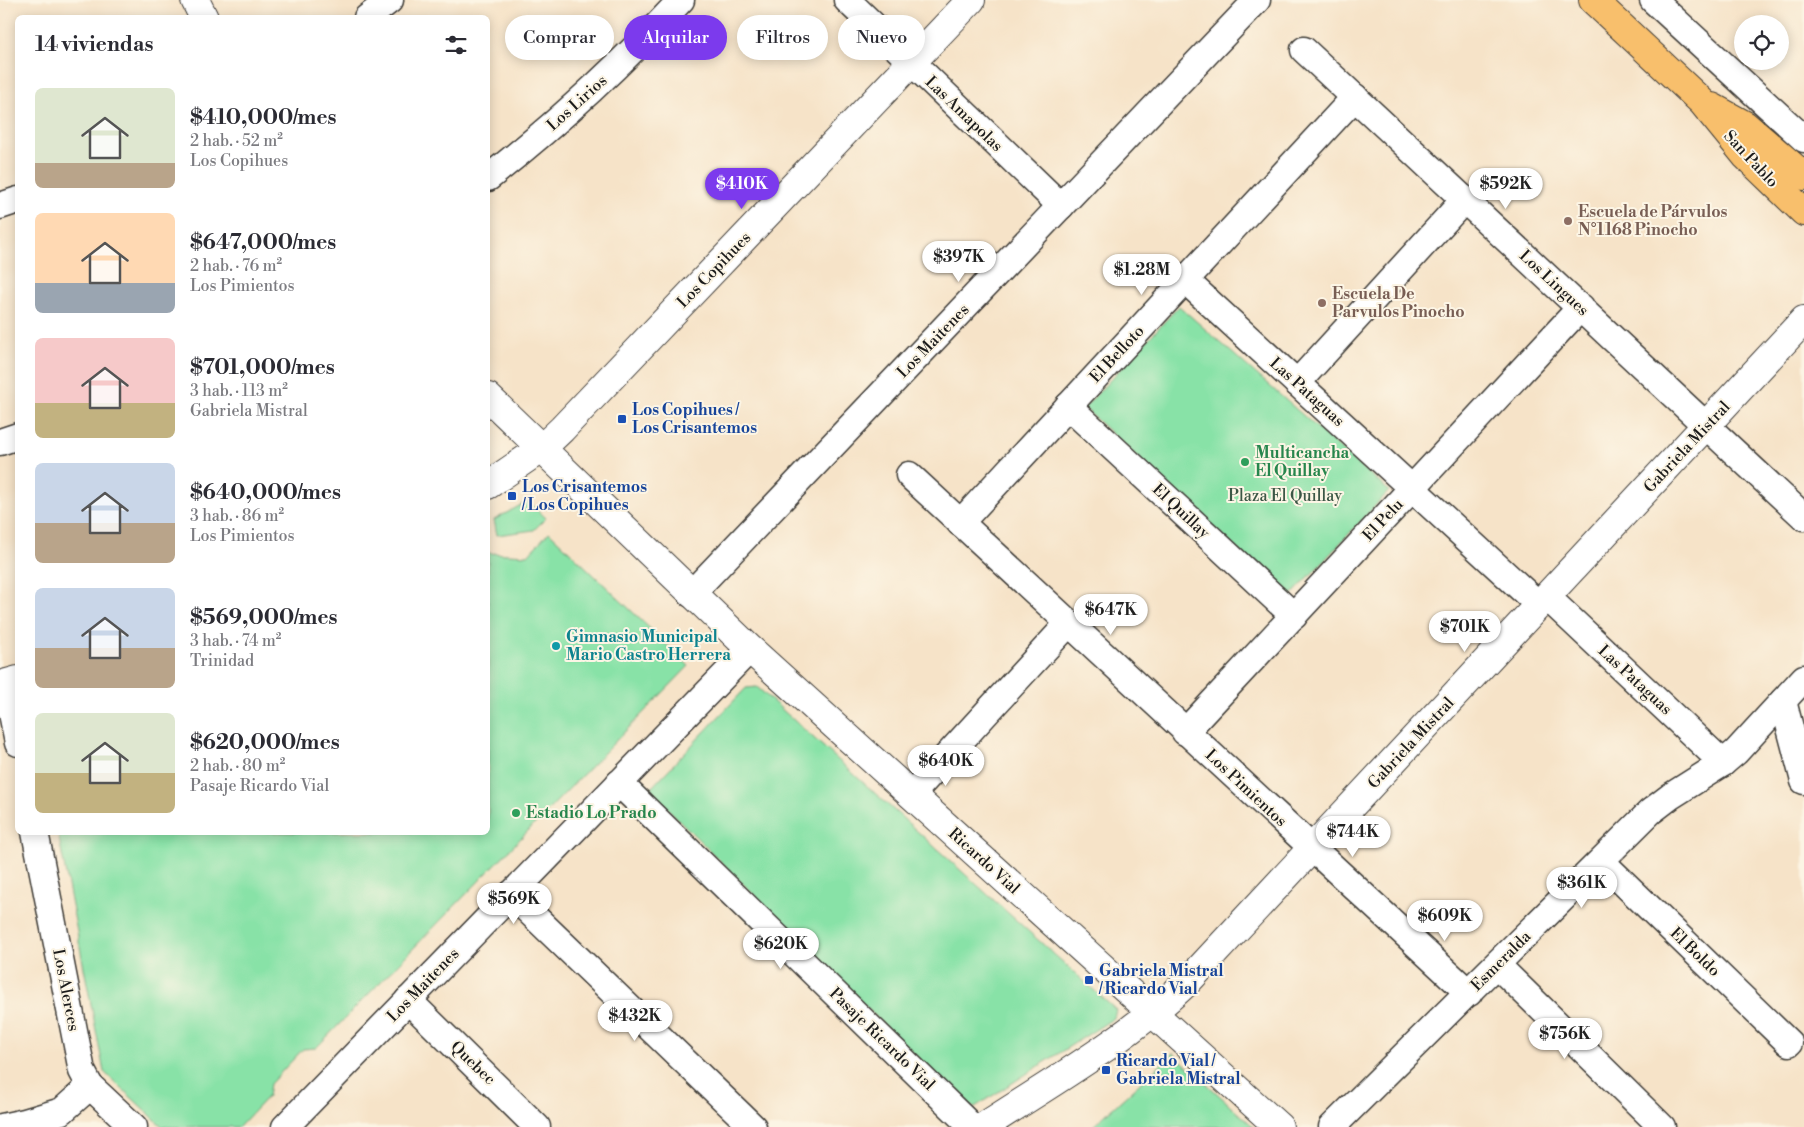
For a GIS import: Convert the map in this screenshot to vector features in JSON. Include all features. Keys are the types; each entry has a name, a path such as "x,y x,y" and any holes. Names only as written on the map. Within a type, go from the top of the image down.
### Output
{"main road":[{"name":"San Pablo","path":"1593,0 1702,102 1746,156 1804,212"},
{"name":"San Pablo","path":"1702,102 1745,125 1804,176"}],"street":[{"path":"195,0 202,15"},
{"path":"371,15 390,0"},
{"name":"Los Lirios","path":"490,176 589,94 681,0"},
{"name":"Las Amapolas","path":"847,0 1061,206"},
{"name":"Los Copihues","path":"490,484 542,448 569,422 971,0"},
{"name":"Los Maitenes","path":"691,594 1257,0"},
{"path":"1653,0 1804,139"},
{"name":"Los Lingues","path":"1304,50 1804,517"},
{"name":"El Belloto","path":"960,523 1355,97"},
{"path":"1297,383 1465,199"},
{"path":"0,206 15,201"},
{"name":"Las Pataguas","path":"1185,280 1412,488 1543,601 1723,763"},
{"name":"El Pelu","path":"1185,732 1581,307"},
{"name":"Gabriela Mistral","path":"983,1127 1130,1031 1152,1014 1191,978 1804,320"},
{"name":"Ricardo Vial","path":"490,399 750,649 1279,1127"},
{"name":"El Quillay","path":"1068,406 1294,616"},
{"path":"0,442 15,437"},
{"name":"Los Pimientos","path":"909,475 1468,993"},
{"path":"911,795 1068,624"},
{"name":"Los Maitenes","path":"285,1127 750,649"},
{"name":"Esmeralda","path":"1332,1127 1650,812 1671,796 1723,763 1736,752 1804,678"},
{"path":"8,683 15,725"},
{"path":"1783,701 1804,781"},
{"name":"Pasaje Ricardo Vial","path":"619,783 972,1127"},
{"name":"Los Alerces","path":"36,835 82,1071 90,1086 134,1127"},
{"name":"El Boldo","path":"1601,861 1789,1043"},
{"path":"511,894 753,1127"},
{"path":"1497,964 1662,1127"},
{"name":"Quebec","path":"408,1000 530,1124"},
{"path":"2,1127 62,1111 90,1086"}],"green space":[{"name":"Plaza El Quillay","path":"1179,306 1389,491 1289,598 1084,408"},
{"path":"528,501 546,518 534,530 497,535 494,520"},
{"name":"Estadio Lo Prado","path":"549,532 689,666 316,1048 303,1049 270,1084 268,1096 239,1127 163,1127 104,1072 58,835 490,835 490,553 528,555"},
{"path":"757,687 1116,1010 1114,1018 975,1107 965,1106 653,794 652,787 746,688"},
{"path":"1173,1053 1254,1127 1092,1127"}],"place":[{"name":"Escuela de Párvulos N°1168 Pinocho","path":"1568,221"},
{"name":"Escuela De Parvulos Pinocho","path":"1322,303"},
{"name":"Los Copihues / Los Crisantemos","path":"622,419"},
{"name":"Multicancha El Quillay","path":"1245,462"},
{"name":"Los Crisantemos / Los Copihues","path":"512,496"},
{"name":"Gimnasio Municipal Mario Castro Herrera","path":"556,646"},
{"name":"Estadio Lo Prado","path":"516,813"},
{"name":"Gabriela Mistral / Ricardo Vial","path":"1089,980"},
{"name":"Ricardo Vial / Gabriela Mistral","path":"1106,1070"}]}
